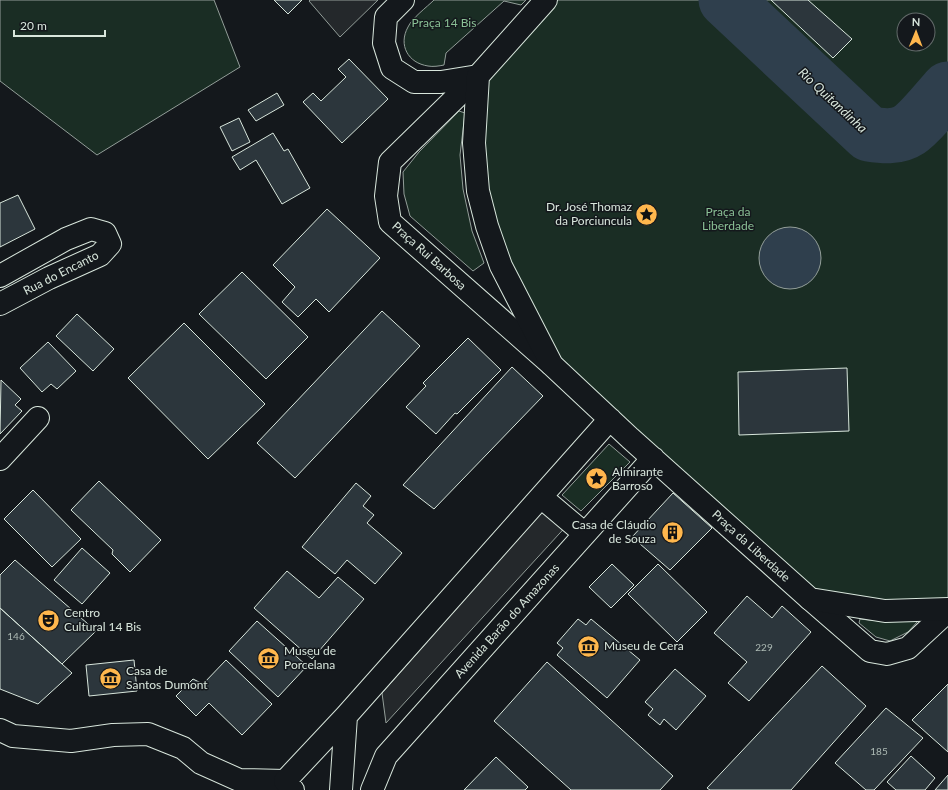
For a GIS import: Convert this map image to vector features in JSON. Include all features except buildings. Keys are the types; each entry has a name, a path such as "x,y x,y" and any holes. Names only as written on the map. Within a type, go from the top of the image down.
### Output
{"main road":[{"path":"403,0 386,17 384,43 392,68 414,82 441,82 478,76 546,0"},
{"name":"Praça da Liberdade","path":"478,76 474,143 478,191 487,226 500,266 552,364 610,419 810,600"},
{"name":"Praça Rui Barbosa","path":"478,76 390,162 386,196 390,222 552,364"},
{"name":"Rua do Encanto","path":"0,276 66,239 91,229 105,233 110,244 100,255 49,278 0,304"},
{"path":"0,459 38,418"},
{"path":"0,730 13,736 71,741 113,735 148,734 184,748 201,763 239,780 289,785 346,716 610,419"},
{"name":"Avenida Barão do Amazonas","path":"372,790 386,756 653,458"},
{"path":"541,496 585,534"},
{"path":"810,600 885,611 948,610"},
{"path":"810,600 870,651 887,654 908,648 948,610"},
{"path":"341,790 346,716"}],"green space":[{"path":"0,0 214,0 240,67 97,155 0,81"},
{"name":"Praça 14 Bis","path":"434,0 526,0 521,5 504,1 446,53 444,65 428,66 415,61 410,57 404,40 408,27 416,16"},
{"name":"Praça da Liberdade","path":"551,0 948,0 948,601 886,605 815,595 555,360 504,264 483,191 485,76"},
{"path":"459,111 465,113 460,155 463,189 472,231 484,263 473,271 410,216 404,194 403,172 419,152"},
{"path":"609,444 630,462 581,511 562,495"},
{"path":"917,617 918,621 908,632 890,641 876,637 859,623 860,619 889,621"}],"shaded area":[{"path":"378,0 340,37 309,1"},
{"path":"549,504 570,522 386,723 382,693"}],"water":[{"path":"790,227 802,229 812,236 819,246 821,258 819,270 812,280 802,287 790,289 778,287 768,280 761,270 759,258 761,246 768,236 778,229"}],"waterway":[{"name":"Rio Quitandinha","path":"726,0 869,134 884,136 904,133 924,117 948,89"}],"place":[{"name":"Dr. José Thomaz da Porciuncula","path":"647,214"},
{"name":"Almirante Barroso","path":"596,479"},
{"name":"Casa de Cláudio de Souza","path":"672,532"},
{"name":"Centro Cultural 14 Bis","path":"48,620"},
{"name":"Museu de Cera","path":"589,646"},
{"name":"Museu de Porcelana","path":"268,658"},
{"name":"Casa de Santos Dumont","path":"111,678"}]}
